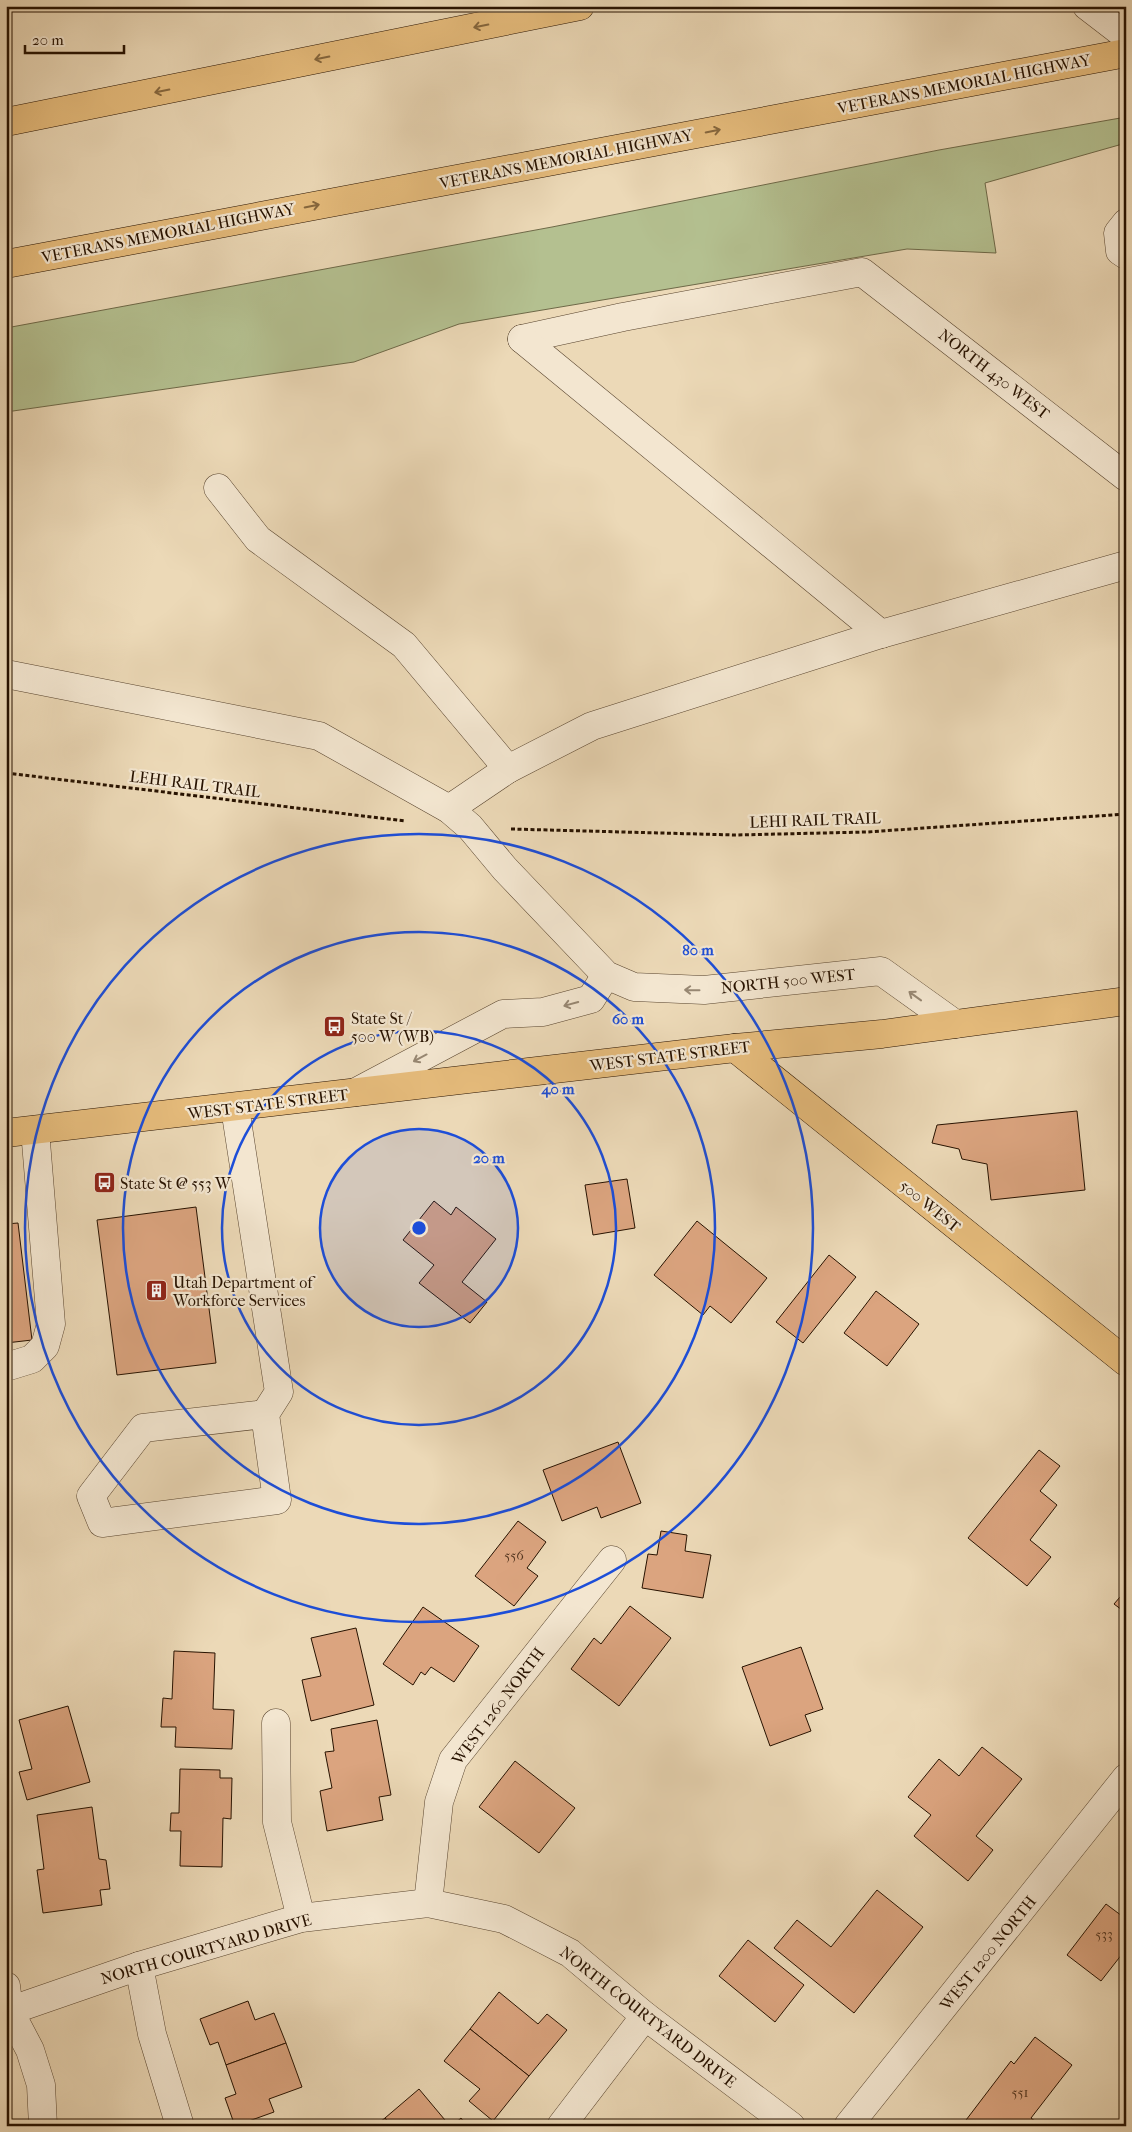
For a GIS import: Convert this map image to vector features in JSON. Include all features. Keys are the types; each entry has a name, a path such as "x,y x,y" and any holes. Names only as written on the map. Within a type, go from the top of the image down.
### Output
{"main road":[{"path":"6,122 580,6"},
{"name":"VETERANS MEMORIAL HIGHWAY","path":"6,264 1126,53"},
{"name":"WEST STATE STREET","path":"6,1133 235,1108 735,1048 882,1034 1126,1001"},
{"name":"500 WEST","path":"735,1048 1123,1355"}],"street":[{"path":"1087,6 1126,36"},
{"path":"1126,223 1118,233 1120,251 1126,255"},
{"name":"NORTH 430 WEST","path":"881,634 522,340 623,317 862,272 1126,477"},
{"path":"218,488 258,539 404,645 508,769"},
{"path":"449,809 508,769 592,726 881,634 1126,565"},
{"name":"NORTH 500 WEST","path":"6,674 319,736 449,809 470,827 505,869 606,975 634,986 704,990 881,970 955,1024"},
{"path":"351,1094 504,1014 543,1012 591,999 606,975"},
{"path":"235,1108 279,1392 265,1414 277,1500 102,1523 91,1496 143,1428 265,1414"},
{"path":"6,1367 32,1359 45,1346 51,1324 36,1130"},
{"name":"WEST 1260 NORTH","path":"428,1903 439,1802 453,1760 612,1560"},
{"path":"276,1723 277,1822 302,1918"},
{"name":"WEST 1200 NORTH","path":"848,2126 1126,1778"},
{"name":"NORTH COURTYARD DRIVE","path":"7,2003 302,1918 428,1903 504,1919 570,1953 645,2016 791,2126"},
{"path":"139,1966 152,2034 180,2126"},
{"path":"7,2003 30,2050 41,2085 43,2126"},
{"path":"561,2126 645,2016"}],"path":[{"name":"LEHI RAIL TRAIL","path":"6,773 380,819"},
{"name":"LEHI RAIL TRAIL","path":"504,829 754,834 867,832 1126,814"}],"green space":[{"path":"1126,117 1126,143 985,183 996,253 907,249 459,324 354,362 6,412 6,328 552,227 939,150"}],"building":[{"path":"1077,1111 1085,1190 991,1200 987,1164 962,1159 959,1149 932,1143 937,1125"},
{"path":"627,1179 635,1228 593,1235 585,1185"},
{"path":"434,1201 451,1215 456,1207 496,1239 462,1282 487,1302 470,1323 419,1283 434,1265 403,1240"},
{"name":"Utah Department of Workforce Services","path":"196,1207 216,1363 117,1375 97,1220"},
{"path":"697,1221 767,1278 731,1323 710,1306 703,1315 654,1275"},
{"path":"18,1223 32,1340 6,1343 6,1224"},
{"path":"829,1255 856,1277 803,1343 776,1322"},
{"path":"876,1291 919,1324 887,1366 844,1333"},
{"path":"618,1442 641,1503 601,1518 597,1507 562,1521 543,1470"},
{"path":"1039,1450 1060,1466 1040,1491 1057,1505 1030,1540 1051,1557 1027,1586 968,1538"},
{"path":"518,1521 546,1542 527,1568 538,1576 514,1606 475,1576"},
{"path":"661,1531 687,1535 685,1551 711,1555 703,1598 642,1588 648,1554 657,1555"},
{"path":"1126,1590 1126,1613 1114,1604"},
{"path":"630,1606 671,1638 619,1706 571,1669 594,1638 601,1644"},
{"path":"423,1607 479,1646 454,1682 431,1667 425,1675 421,1672 413,1685 383,1664"},
{"path":"356,1628 374,1705 311,1721 302,1680 321,1676 311,1638"},
{"path":"801,1647 823,1709 805,1715 811,1731 770,1746 742,1667"},
{"path":"174,1651 215,1653 213,1709 234,1710 232,1749 175,1747 176,1727 161,1727 163,1698 172,1699"},
{"path":"68,1706 90,1782 27,1800 19,1772 32,1769 19,1720"},
{"path":"377,1720 391,1795 379,1797 383,1820 327,1831 320,1791 332,1788 325,1752 334,1751 331,1729"},
{"path":"982,1747 1022,1779 976,1836 993,1850 968,1881 914,1836 931,1815 908,1797 939,1759 959,1776"},
{"path":"515,1761 575,1808 539,1853 479,1807"},
{"path":"180,1769 220,1770 220,1778 232,1778 231,1819 223,1818 222,1867 180,1866 181,1831 170,1831 171,1813 179,1813"},
{"path":"92,1807 99,1859 106,1860 110,1889 100,1890 102,1905 43,1913 37,1870 44,1869 37,1815"},
{"path":"877,1890 923,1927 854,2013 774,1948 797,1920 831,1947"},
{"path":"1106,1904 1126,1919 1126,1949 1101,1981 1067,1955"},
{"path":"748,1940 804,1985 775,2022 719,1976"},
{"path":"499,1992 538,2024 547,2014 567,2030 529,2076 470,2029"},
{"path":"248,2001 255,2020 274,2013 286,2043 226,2065 218,2042 210,2045 200,2019"},
{"path":"470,2029 529,2076 493,2121 469,2101 480,2089 444,2061"},
{"path":"1035,2037 1072,2065 1031,2118 1041,2126 963,2124 1011,2061 1014,2064"},
{"path":"286,2043 302,2087 269,2099 274,2112 235,2126 225,2098 236,2094 226,2065"},
{"path":"419,2089 450,2126 391,2126 385,2118"},
{"path":"385,2118 391,2126 375,2126"},
{"path":"461,2118 467,2126 452,2126"}],"place":[{"name":"State St / 500 W (WB)","path":"335,1027"},
{"name":"State St @ 553 W","path":"104,1183"},
{"name":"Utah Department of Workforce Services","path":"157,1291"}]}
